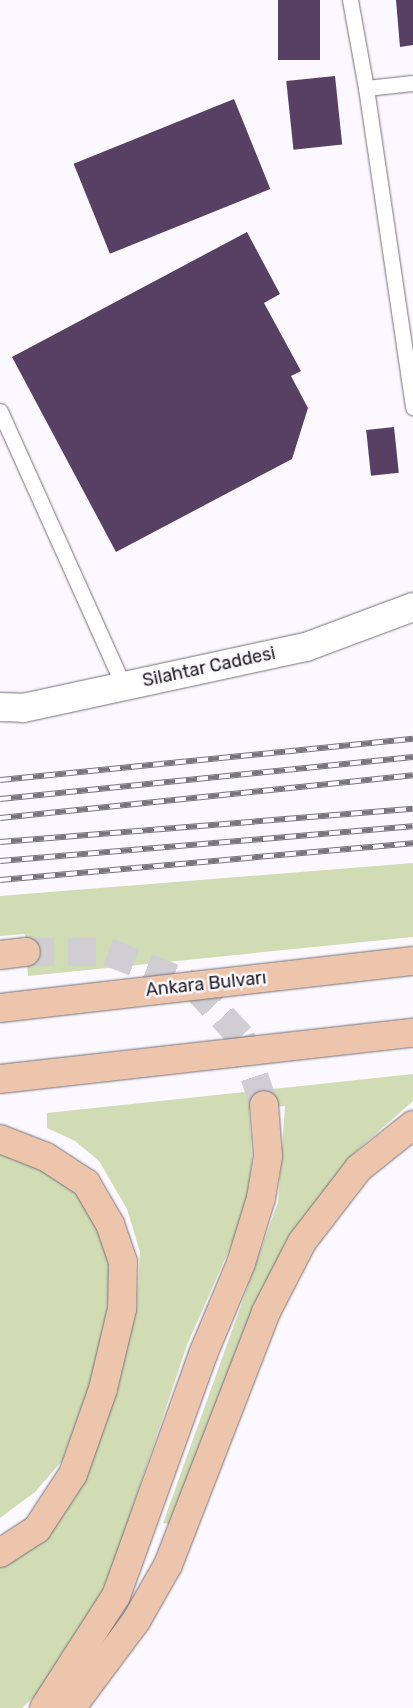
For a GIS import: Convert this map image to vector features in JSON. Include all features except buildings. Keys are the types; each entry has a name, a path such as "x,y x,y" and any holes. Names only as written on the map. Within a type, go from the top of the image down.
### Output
{"main road":[{"name":"Silahtar Caddesi","path":"8,709 306,647 413,607"},
{"name":"Ankara Bulvarı","path":"0,1008 413,961"},
{"path":"0,1079 413,1033"},
{"path":"44,1708 116,1596 203,1354 241,1263 261,1198 268,1156 264,1105"},
{"path":"71,1708 136,1621 168,1565 266,1312 302,1242 359,1168 413,1124"},
{"path":"0,1139 46,1157 86,1183 110,1224 123,1262 122,1309 103,1389 73,1474 37,1530 0,1553"}],"lane":[{"path":"350,0 366,88 413,408"},
{"path":"366,88 413,82"},
{"path":"0,411 123,685"}],"green space":[{"path":"413,863 413,937 28,976 25,934 0,936 0,896"},
{"path":"413,1074 413,1101 355,1152 326,1190 172,1524 163,1523 278,1202 285,1106 249,1109 252,1159 245,1214 187,1345 110,1575 79,1638 41,1690 22,1708 0,1708 0,1559 30,1547 122,1367 137,1307 140,1252 127,1209 99,1161 75,1141 47,1128 47,1113"},
{"path":"0,1155 49,1166 82,1197 108,1243 109,1300 91,1383 62,1461 35,1492 0,1518"}],"tunnel":[{"path":"26,952 108,952 194,986 241,1037 264,1105"}],"railway":[{"path":"0,780 413,739"},
{"path":"0,799 413,757"},
{"path":"0,818 413,775"},
{"path":"0,842 413,809"},
{"path":"0,861 413,826"},
{"path":"0,880 413,843"}]}
